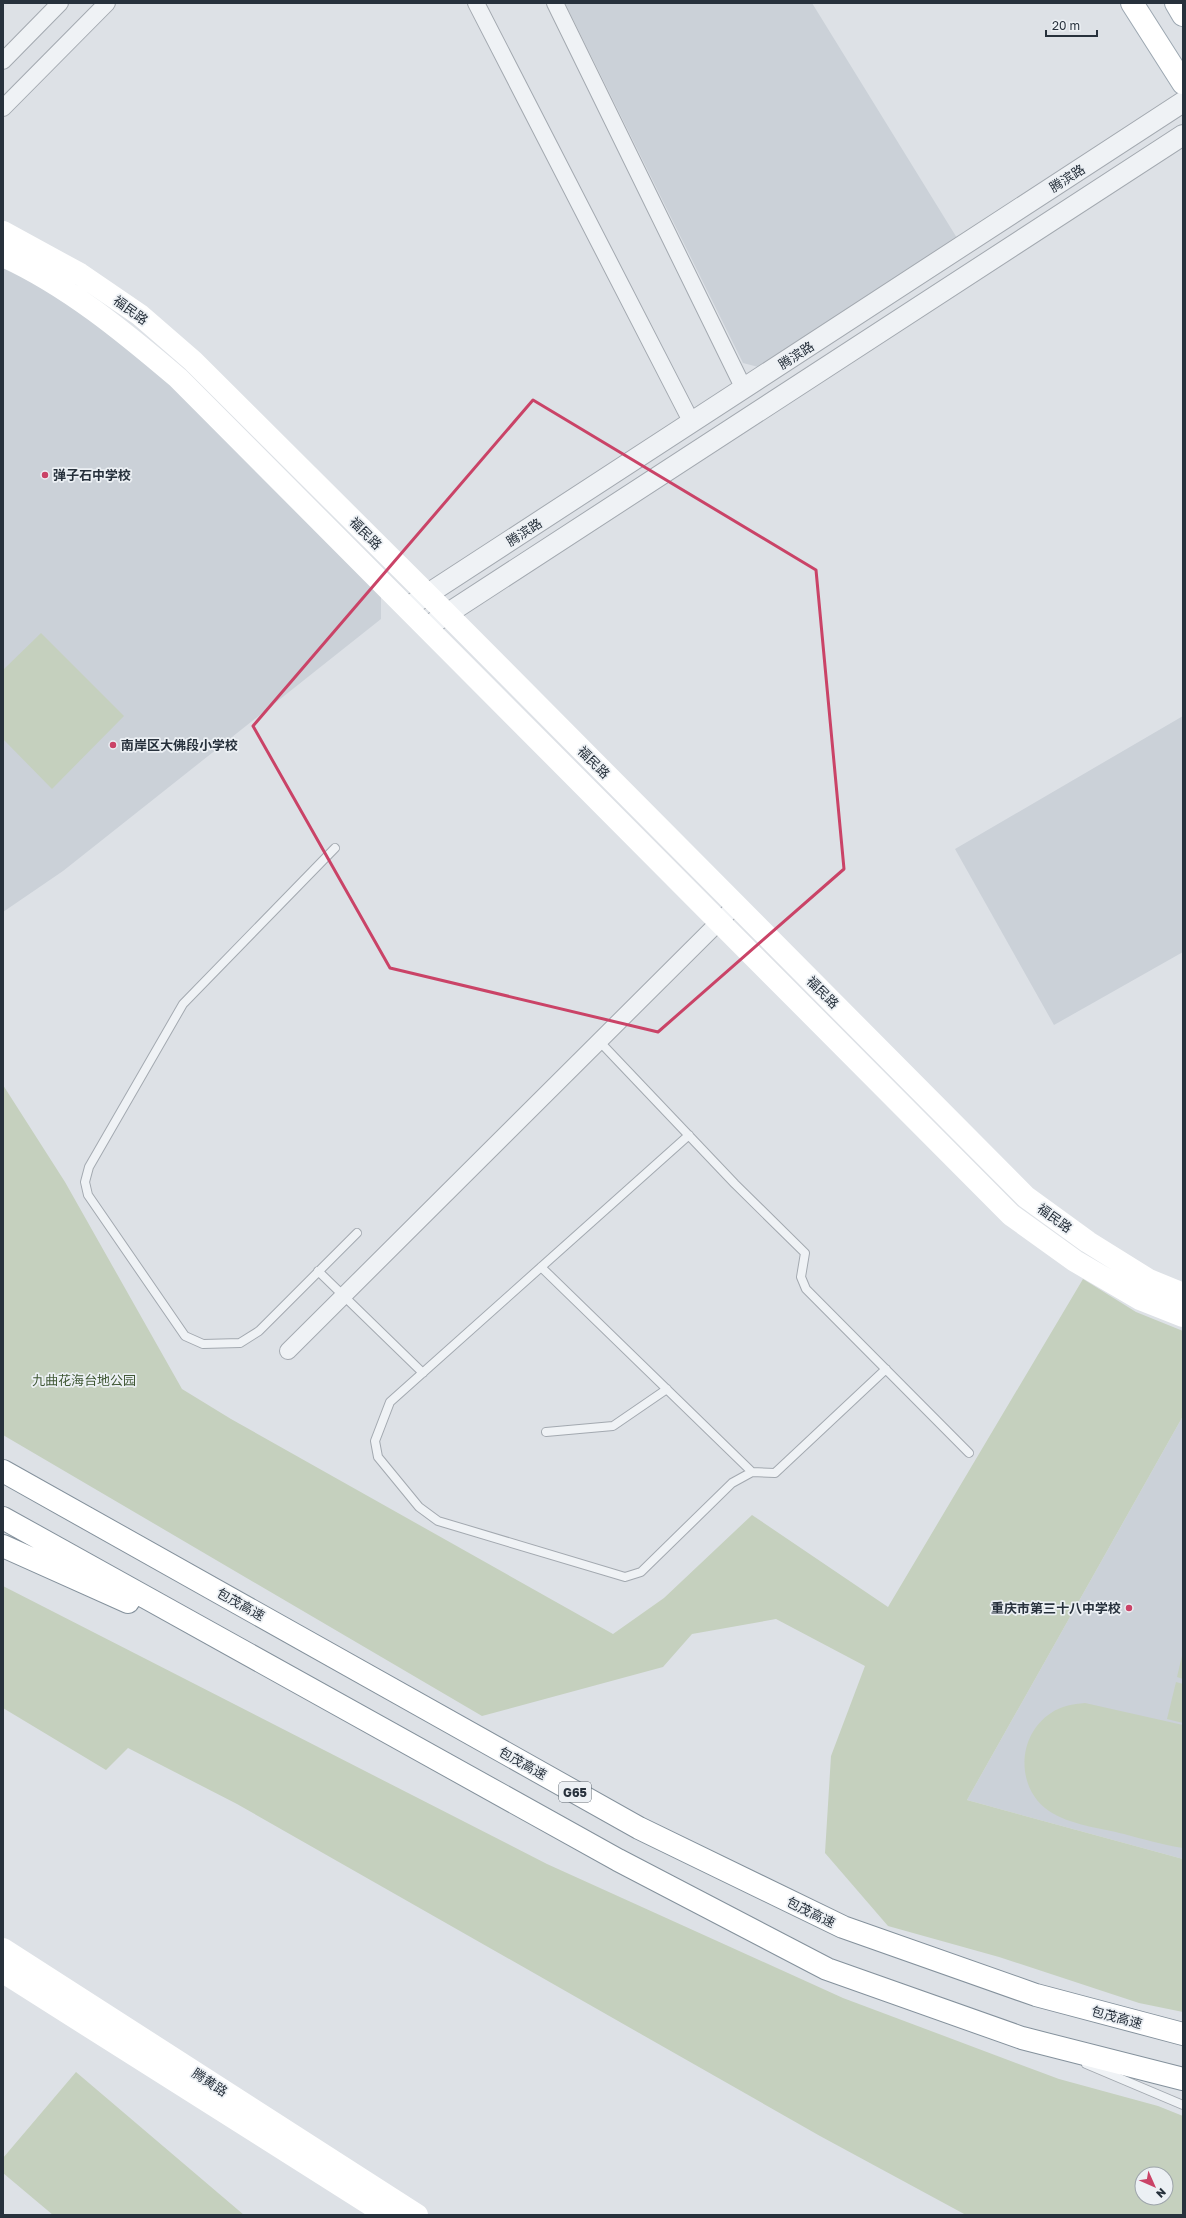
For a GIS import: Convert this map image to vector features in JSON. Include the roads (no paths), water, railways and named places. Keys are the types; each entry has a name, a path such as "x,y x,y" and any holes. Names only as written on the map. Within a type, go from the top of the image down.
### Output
{"main road":[{"path":"1132,3 1183,83"},
{"path":"1176,3 1183,15"},
{"name":"福民路","path":"3,232 80,274 140,315 193,361 428,594 1026,1197 1088,1242 1149,1280 1183,1294"},
{"name":"福民路","path":"3,256 68,294 125,333 178,378 408,607 1011,1215 1075,1261 1140,1299 1183,1316"},
{"name":"包茂高速","path":"3,1469 640,1828 843,1927 1036,1995 1183,2034"},
{"path":"3,1518 618,1860 827,1969 1022,2038 1183,2079"},
{"path":"3,1546 270,1666"},
{"name":"腾黄路","path":"3,1949 417,2215"},
{"name":"腾黄路","path":"3,1972 387,2215"}],"street":[{"path":"3,61 60,3"},
{"path":"3,108 107,3"},
{"path":"476,3 692,422"},
{"path":"555,3 744,389"},
{"name":"腾滨路","path":"408,607 1183,102"},
{"name":"腾滨路","path":"427,627 446,613 1183,135"},
{"path":"288,1351 600,1042 719,920 736,905"}],"lane":[{"path":"335,848 183,1004 89,1167 85,1182 88,1195 185,1336 203,1344 240,1343 259,1331 357,1233"},
{"path":"600,1042 805,1253 801,1277 806,1289 969,1453"},
{"path":"689,1135 390,1402 375,1441 378,1457 419,1507 438,1520 475,1533 625,1577 641,1572 732,1483 752,1472 775,1473 886,1369"},
{"path":"541,1267 752,1472"},
{"path":"318,1271 423,1373"},
{"path":"546,1432 613,1426 667,1389"},
{"path":"1022,2038 1183,2105"}],"place":[{"name":"弹子石中学校","path":"45,475"},
{"name":"南岸区大佛段小学校","path":"113,745"},
{"name":"重庆市第三十八中学校","path":"1129,1608"}],"park label":[{"name":"九曲花海台地公园","path":"84,1380"}]}
